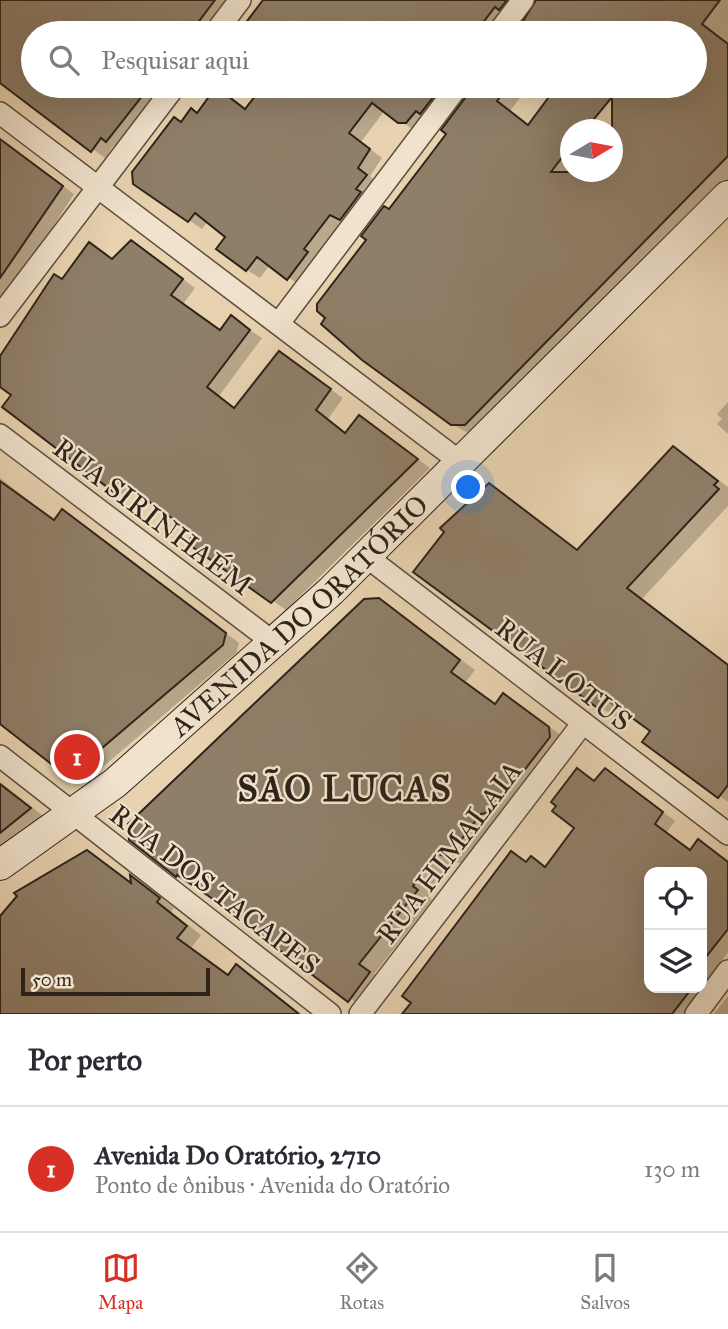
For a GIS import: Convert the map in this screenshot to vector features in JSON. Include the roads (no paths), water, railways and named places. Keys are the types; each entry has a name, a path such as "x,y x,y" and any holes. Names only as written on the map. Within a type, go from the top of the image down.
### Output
{"main road":[{"name":"AVENIDA DO ORATÓRIO","path":"0,865 116,783 367,557 459,461 728,196"}],"street":[{"path":"224,21 240,0"},
{"path":"507,21 523,0"},
{"path":"0,316 166,98"},
{"path":"279,323 449,98"},
{"path":"0,113 459,461"},
{"name":"RUA SIRINHAÉM","path":"0,435 273,642"},
{"name":"RUA LOTUS","path":"367,557 728,834"},
{"name":"RUA HIMALAIA","path":"360,1014 583,723"},
{"name":"RUA DOS TACAPES","path":"0,756 330,1014"},
{"path":"696,1014 728,971"}],"place":[{"name":"Avenida Do Oratório, 2710","path":"77,757"}],"district":[{"name":"SÃO LUCAS","path":"345,789"}]}
